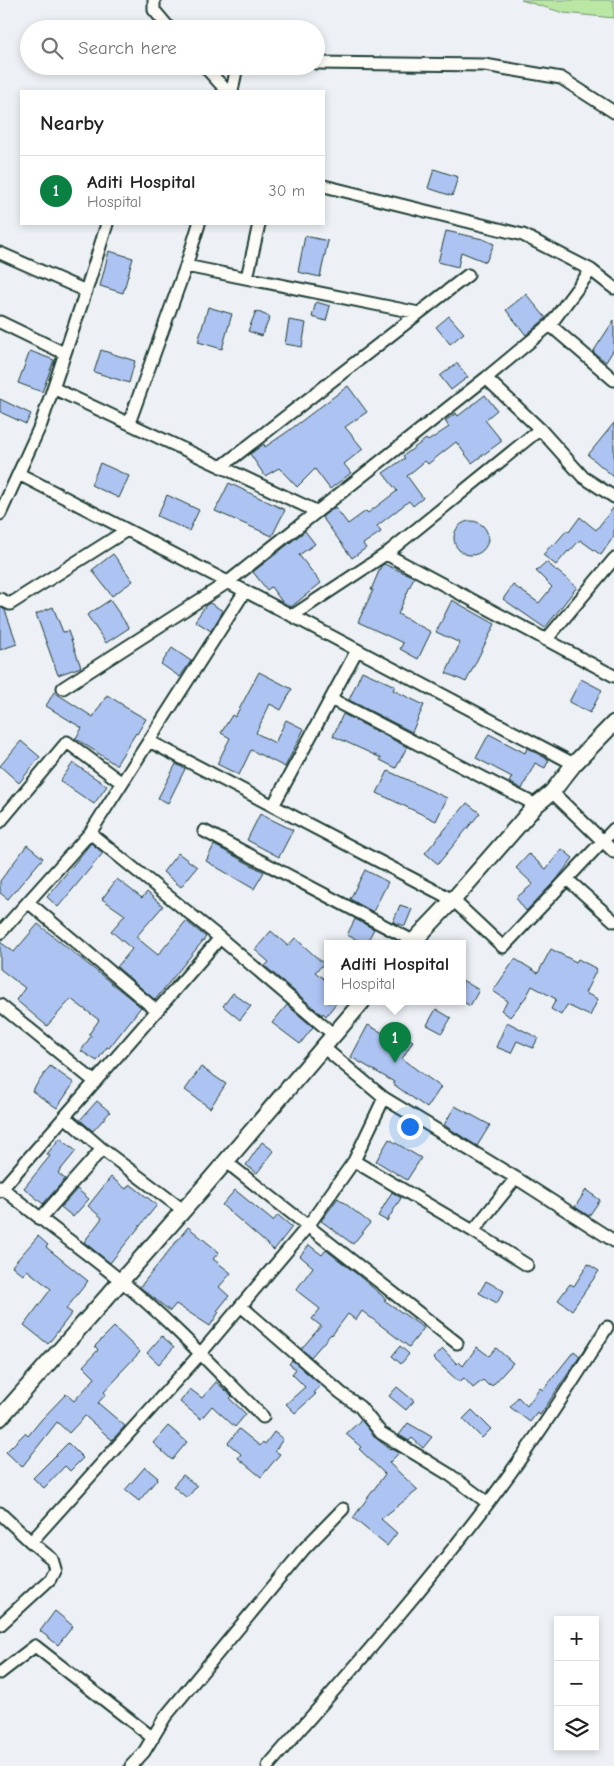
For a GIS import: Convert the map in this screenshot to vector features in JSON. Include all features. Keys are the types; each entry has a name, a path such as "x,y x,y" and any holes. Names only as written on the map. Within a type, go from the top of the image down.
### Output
{"main road":[{"path":"415,940 453,900 536,805 552,792 574,764 614,723"},
{"path":"0,1418 225,1162 359,1005"}],"street":[{"path":"154,0 154,10 162,20"},
{"path":"325,63 485,65 562,78 614,112"},
{"path":"212,75 226,90"},
{"path":"232,90 235,75"},
{"path":"325,186 523,235 612,281"},
{"path":"0,514 41,424 107,225"},
{"path":"129,423 186,266 199,225"},
{"path":"247,278 259,225"},
{"path":"0,253 86,291"},
{"path":"186,266 418,313"},
{"path":"63,688 228,582 486,378 550,325 591,270"},
{"path":"222,467 468,274"},
{"path":"0,322 64,353"},
{"path":"550,325 614,380"},
{"path":"486,378 540,429 583,477 614,497"},
{"path":"53,388 316,512"},
{"path":"292,616 386,554 540,429"},
{"path":"19,474 574,764"},
{"path":"3,603 127,530"},
{"path":"386,554 614,676"},
{"path":"546,640 614,559"},
{"path":"0,933 90,833 245,591"},
{"path":"273,806 358,650"},
{"path":"331,699 536,805"},
{"path":"149,741 453,900 503,947 614,829"},
{"path":"0,822 67,742 122,783"},
{"path":"552,792 614,852"},
{"path":"204,830 406,940"},
{"path":"90,833 220,938 334,1035"},
{"path":"567,878 614,921"},
{"path":"28,902 157,1011"},
{"path":"220,938 1,1188 120,1280 202,1353 216,1370 263,1416"},
{"path":"0,1004 95,1082"},
{"path":"323,1047 384,1098 516,1178 614,1241"},
{"path":"31,1542 202,1353 308,1226 354,1161 384,1098"},
{"path":"65,1116 102,1148 183,1210"},
{"path":"40,1219 102,1148"},
{"path":"354,1161 527,1265"},
{"path":"225,1162 457,1343"},
{"path":"473,1231 516,1178"},
{"path":"240,1306 341,1393 360,1407 381,1433 450,1474 488,1503"},
{"path":"268,1766 386,1630 488,1503 556,1408 607,1327"},
{"path":"131,1766 144,1752 165,1717 291,1564 343,1509"},
{"path":"0,1513 52,1559 55,1569 50,1579 0,1625"},
{"path":"0,1673 35,1646 153,1738"}],"green space":[{"path":"521,0 614,0 614,18 564,13"}],"building":[{"path":"434,169 458,177 452,196 428,188"},
{"path":"446,231 483,239 494,244 486,262 461,252 458,267 438,262"},
{"path":"305,236 328,241 320,277 298,272"},
{"path":"109,251 133,258 123,293 100,286"},
{"path":"526,294 546,318 526,335 506,310"},
{"path":"316,302 330,306 326,321 312,317"},
{"path":"208,307 232,314 222,349 198,342"},
{"path":"256,311 270,317 262,336 248,331"},
{"path":"449,316 464,333 450,344 436,327"},
{"path":"289,320 306,323 302,347 285,344"},
{"path":"614,320 614,349 606,362 593,352"},
{"path":"101,350 135,361 129,383 94,372"},
{"path":"30,351 54,360 42,392 18,383"},
{"path":"457,363 468,377 451,390 440,376"},
{"path":"348,386 367,412 345,427 363,449 344,464 351,473 330,489 315,469 297,487 279,468 265,476 250,454 264,444 265,447 287,432"},
{"path":"485,395 497,410 485,420 502,441 472,463 456,442 428,464 425,461 407,476 423,498 413,506 409,501 377,526 381,532 363,544 366,548 352,558 322,517 335,507 348,524 366,511 368,513 397,491 383,473 405,458 403,456 426,439 428,441 449,427 445,421 456,413 458,416"},
{"path":"0,399 31,414 26,424 0,412"},
{"path":"614,423 614,477 588,455"},
{"path":"100,463 129,476 119,498 91,485"},
{"path":"229,483 285,510 272,536 215,511"},
{"path":"167,495 199,510 189,531 157,516"},
{"path":"614,507 614,536 601,555 580,540 556,565 543,555 567,530 569,532 580,517 596,530"},
{"path":"471,521 483,526 488,538 483,550 471,555 459,550 454,538 459,526"},
{"path":"305,531 315,544 299,555 321,583 291,607 283,603 271,587 267,590 253,572"},
{"path":"113,554 133,581 112,596 92,570"},
{"path":"546,562 577,587 545,628 503,599 513,585 539,603 552,587 536,571"},
{"path":"384,564 414,577 398,614 431,632 418,659 400,649 403,643 358,622 373,590 371,590 381,566"},
{"path":"110,600 129,628 106,643 87,615"},
{"path":"452,600 495,624 466,682 446,673 460,643 436,632"},
{"path":"210,603 223,611 211,631 195,621 206,605"},
{"path":"0,607 5,610 17,644 0,650"},
{"path":"53,607 63,632 68,631 81,667 58,675 36,614"},
{"path":"172,648 191,661 180,677 161,664"},
{"path":"362,671 395,686 393,690 424,705 412,732 349,700"},
{"path":"259,672 292,689 281,710 270,704 256,733 275,743 286,720 304,729 285,767 251,750 239,775 217,764 230,738 221,733 232,715 235,717"},
{"path":"581,679 602,690 590,713 569,702"},
{"path":"54,692 93,717 107,695 146,719 116,765 75,738 82,728 46,706"},
{"path":"343,714 407,747 396,768 380,760 381,758 333,736"},
{"path":"489,734 525,753 527,748 549,760 545,768 535,763 522,789 509,782 512,777 476,758"},
{"path":"21,741 40,757 19,783 0,766"},
{"path":"73,763 107,786 94,804 60,781"},
{"path":"176,764 185,769 168,803 158,798"},
{"path":"388,771 447,798 436,821 377,793"},
{"path":"467,803 480,813 438,864 425,853"},
{"path":"260,814 293,830 279,857 247,840"},
{"path":"91,843 103,853 58,907 47,897"},
{"path":"27,845 43,858 8,899 0,893 0,881"},
{"path":"214,845 264,872 254,889 206,861"},
{"path":"562,849 573,858 557,879 526,911 516,898 533,884 516,868 529,854 546,869"},
{"path":"178,853 197,867 181,887 163,872"},
{"path":"365,870 388,882 373,912 350,899"},
{"path":"117,879 142,898 147,892 163,906 136,937 158,955 186,921 206,937 155,1000 117,967 132,949 111,931 125,915 102,899"},
{"path":"400,905 412,909 405,926 393,922"},
{"path":"355,919 374,929 368,940 358,940 347,935"},
{"path":"38,924 141,1007 97,1061 81,1051 91,1036 89,1034 99,1020 71,999 47,1026 16,1000 25,988 0,969 0,942 14,952"},
{"path":"271,931 288,946 295,938 324,964 315,972 324,979 324,1005 335,1005 326,1016 323,1013 322,1015 265,966 269,962 255,950"},
{"path":"551,949 576,962 578,959 597,969 585,993 598,999 590,1016 567,1005 561,1015 551,1009 556,999 532,986 510,1017 501,1010 508,1001 493,991 515,959 538,973"},
{"path":"466,982 479,990 470,1006 466,1004"},
{"path":"233,993 251,1006 240,1020 223,1006"},
{"path":"287,1005 313,1027 300,1044 272,1023"},
{"path":"436,1009 451,1018 442,1033 427,1025"},
{"path":"507,1022 538,1038 533,1048 517,1041 511,1053 496,1047"},
{"path":"368,1025 394,1039 397,1033 413,1041 402,1059 441,1087 427,1108 393,1084 394,1082 351,1057"},
{"path":"50,1066 74,1083 57,1108 32,1091"},
{"path":"201,1067 226,1084 210,1108 185,1090"},
{"path":"97,1101 110,1112 93,1131 80,1120"},
{"path":"455,1106 490,1125 477,1146 444,1125"},
{"path":"60,1138 76,1151 58,1173 65,1179 43,1204 24,1188 50,1156 47,1154"},
{"path":"389,1139 421,1158 407,1180 376,1161"},
{"path":"262,1142 274,1151 257,1173 246,1165"},
{"path":"111,1177 126,1189 130,1184 157,1205 110,1263 84,1242 102,1218 88,1206"},
{"path":"77,1189 89,1199 73,1217 61,1207"},
{"path":"235,1190 273,1221 278,1215 292,1227 274,1250 222,1205"},
{"path":"586,1190 600,1200 589,1216 575,1207"},
{"path":"392,1192 401,1198 387,1221 378,1216"},
{"path":"338,1198 370,1223 353,1244 321,1221"},
{"path":"188,1227 219,1252 213,1259 231,1273 219,1287 229,1296 217,1311 219,1312 210,1326 176,1304 170,1311 140,1287"},
{"path":"38,1236 48,1245 46,1247 88,1281 66,1309 72,1313 48,1344 24,1325 51,1289 27,1270 23,1275 12,1266"},
{"path":"309,1245 322,1255 326,1250 386,1299 384,1300 424,1328 409,1347 362,1311 356,1320 348,1314 332,1335 311,1357 301,1349 321,1326 312,1319 320,1309 296,1290 313,1267 300,1256"},
{"path":"588,1264 599,1271 572,1310 558,1300 570,1284 574,1286"},
{"path":"486,1281 504,1291 497,1303 479,1293"},
{"path":"114,1327 140,1352 104,1392 106,1394 98,1403 125,1426 112,1440 85,1416 69,1433 57,1422 22,1467 6,1452 25,1433 28,1436 66,1394 74,1401 95,1378 83,1366 98,1350 95,1346"},
{"path":"162,1336 174,1347 159,1364 147,1353"},
{"path":"400,1346 409,1354 401,1364 392,1356"},
{"path":"477,1347 489,1356 496,1348 513,1363 492,1386 490,1384 489,1386 483,1380 473,1388 464,1378 459,1382 433,1358 443,1349 457,1364 459,1362 463,1366"},
{"path":"574,1351 580,1356 540,1415 537,1413 530,1422 510,1407 518,1397 527,1406 540,1388 543,1390"},
{"path":"292,1360 321,1385 314,1393 316,1394 295,1413 286,1404 305,1387 292,1374 296,1369 289,1364"},
{"path":"216,1382 232,1396 230,1399 246,1414 235,1427 212,1406 201,1419 180,1402 190,1389 202,1398"},
{"path":"397,1387 414,1401 406,1410 389,1396"},
{"path":"472,1410 491,1429 482,1438 463,1419"},
{"path":"361,1420 377,1439 399,1453 389,1463 418,1490 381,1519 397,1533 387,1546 353,1518 385,1474 359,1449 361,1447 346,1434"},
{"path":"408,1423 432,1437 423,1448 412,1438 409,1441 399,1435"},
{"path":"168,1426 187,1442 172,1460 153,1443"},
{"path":"239,1429 260,1446 263,1442 265,1444 274,1432 283,1439 275,1451 280,1454 261,1477 238,1458 241,1454 228,1443"},
{"path":"68,1443 83,1458 70,1471 65,1466 44,1488 33,1478"},
{"path":"145,1467 158,1478 139,1501 125,1490"},
{"path":"183,1475 197,1486 187,1498 173,1486"},
{"path":"55,1611 73,1626 58,1645 40,1631"}],"place":[{"name":"Aditi Hospital","path":"395,1063"}]}
